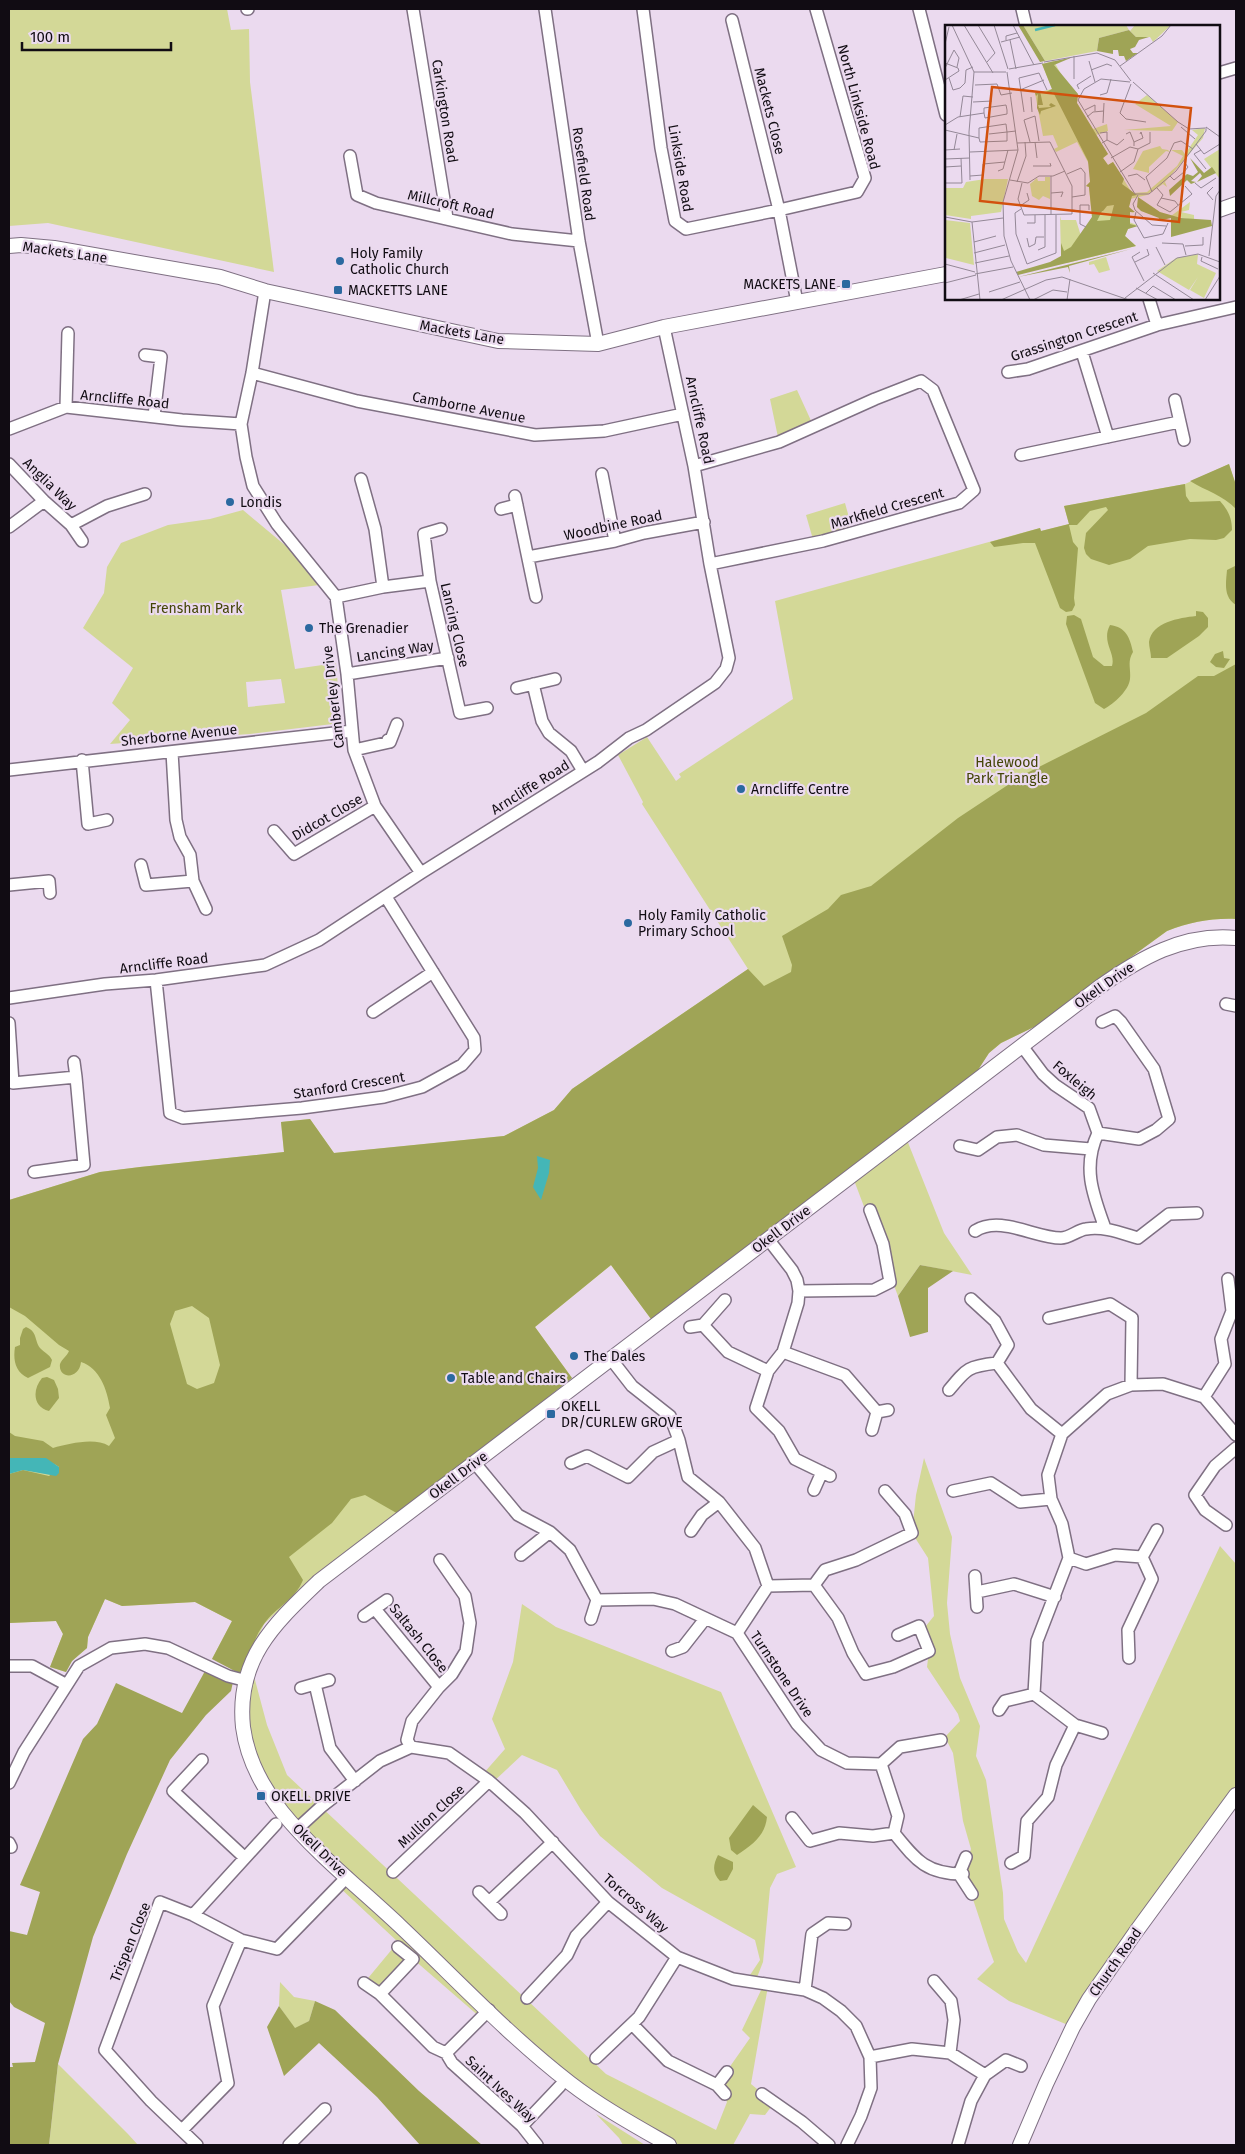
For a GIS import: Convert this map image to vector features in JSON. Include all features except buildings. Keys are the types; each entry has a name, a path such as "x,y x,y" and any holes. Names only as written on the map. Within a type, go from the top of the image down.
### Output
{"street":[{"name":"Carkington Road","path":"413,9 447,218"},
{"name":"Rosefield Road","path":"545,9 579,241 598,344"},
{"name":"Linkside Road","path":"643,9 661,148 675,221 686,229 779,210"},
{"name":"North Linkside Road","path":"779,210 857,192 865,178 816,9"},
{"path":"919,9 945,111"},
{"path":"1022,9 1026,25"},
{"name":"Mackets Close","path":"732,20 779,210"},
{"path":"1220,73 1236,68"},
{"name":"Millcroft Road","path":"350,156 357,195 376,204 447,218 512,234 579,241"},
{"path":"1220,210 1236,204"},
{"path":"779,210 797,302"},
{"name":"Mackets Lane","path":"9,246 21,245 74,251 220,277 265,291 498,341 598,344 664,327 945,274"},
{"path":"265,291 252,373 241,424 246,458 253,486 276,524 336,598 383,587 430,581"},
{"path":"1149,300 1157,325"},
{"name":"Grassington Crescent","path":"1008,372 1028,369 1082,352 1157,325 1236,307"},
{"name":"Arncliffe Road","path":"9,998 105,984 156,980 265,965 319,940 715,683 726,669 729,658 710,564 694,466 664,327"},
{"path":"66,407 68,333"},
{"path":"1082,352 1108,437"},
{"path":"145,355 162,357 154,416"},
{"name":"Camborne Avenue","path":"252,373 357,401 535,435 604,431 683,414"},
{"name":"Markfield Crescent","path":"694,466 779,442 804,429 921,381 932,390 974,490 959,503 823,542 710,564"},
{"path":"1175,400 1184,440"},
{"name":"Arncliffe Road","path":"9,429 66,407 241,424"},
{"path":"1021,455 1179,422"},
{"name":"Anglia Way","path":"9,464 44,501 71,525 82,540"},
{"path":"603,474 615,542"},
{"path":"360,480 375,529 383,587"},
{"name":"Anglia Way","path":"71,525 107,506 145,494"},
{"path":"501,509 516,500 536,597"},
{"path":"9,527 44,501"},
{"name":"Woodbine Road","path":"528,557 615,542 644,533 704,522"},
{"name":"Lancing Close","path":"441,529 424,534 430,581 460,713 487,708"},
{"name":"Camberley Drive","path":"336,598 347,674 354,750 375,806 421,873"},
{"name":"Lancing Way","path":"347,674 448,658"},
{"path":"517,688 555,679"},
{"path":"533,684 542,721 549,733 571,751 582,771"},
{"path":"354,750 389,741 397,724"},
{"name":"Sherborne Avenue","path":"9,770 82,760 172,752 352,731"},
{"path":"172,752 176,820 180,837 190,855 193,881 206,908"},
{"path":"82,760 88,824 107,820"},
{"name":"Didcot Close","path":"274,831 294,854 375,806"},
{"path":"141,865 146,885 193,881"},
{"path":"9,885 49,881 50,893"},
{"name":"Stanford Crescent","path":"156,980 170,1113 182,1118 302,1108 384,1096 422,1087 462,1065 475,1050 474,1038 386,897"},
{"name":"Okell Drive","path":"669,2145 603,2107 570,2083 489,2010 297,1829 274,1800 253,1764 244,1728 243,1712 246,1681 257,1651 274,1625 319,1581 1105,982 1163,948 1197,939 1236,938"},
{"path":"373,1012 433,972"},
{"path":"1102,1022 1119,1012 1121,1022 1154,1069 1169,1119 1156,1130 1139,1138 1098,1133 1090,1149 1090,1186 1105,1228"},
{"path":"9,1024 11,1083 76,1077"},
{"name":"Foxleigh","path":"1022,1046 1043,1074 1088,1108 1098,1133"},
{"path":"34,1172 84,1166 74,1062"},
{"path":"960,1146 978,1150 997,1137 1017,1135 1044,1145 1090,1149"},
{"path":"799,1291 874,1290 890,1282 883,1244 870,1210"},
{"path":"975,1230 982,1226 1004,1226 1062,1238 1084,1229 1105,1228 1138,1238 1169,1214 1197,1213"},
{"path":"768,1239 792,1270 797,1280 799,1291 798,1303 783,1352 768,1371 756,1408 779,1431 795,1459 826,1474 814,1490"},
{"path":"1204,1396 1231,1365 1221,1339 1232,1311 1228,1280"},
{"path":"971,1299 995,1321 1008,1345 997,1363"},
{"path":"690,1327 703,1326 725,1300"},
{"path":"1049,1318 1110,1304 1132,1318 1131,1385"},
{"path":"703,1326 728,1352 768,1371"},
{"path":"783,1352 845,1375 882,1411 872,1430"},
{"path":"611,1358 632,1386 670,1416 679,1440 688,1477 719,1502 756,1548 768,1586"},
{"path":"949,1390 965,1370 979,1365 997,1363"},
{"path":"997,1363 1031,1409 1062,1434"},
{"path":"1034,1694 1037,1641 1069,1558 1062,1524 1051,1499 1048,1475 1062,1434 1107,1394 1131,1385 1163,1384 1204,1396 1236,1435"},
{"path":"571,1463 586,1456 628,1477 653,1452 679,1440"},
{"path":"1226,1525 1205,1510 1196,1495 1215,1466 1236,1448"},
{"path":"474,1462 518,1515 550,1532 570,1550 597,1600 591,1619"},
{"path":"953,1490 990,1483 1020,1502 1051,1499"},
{"path":"768,1586 814,1584 825,1570 856,1560 912,1533 905,1514 885,1491"},
{"path":"691,1531 702,1515 719,1502"},
{"path":"1142,1557 1157,1530"},
{"path":"521,1555 550,1532"},
{"path":"1069,1558 1086,1564 1115,1555 1142,1557"},
{"path":"1129,1658 1128,1630 1152,1579 1142,1557"},
{"path":"297,1829 380,1761 410,1747 407,1740 412,1721 452,1674 466,1651 470,1623 465,1596 440,1560"},
{"path":"974,1576 977,1606"},
{"path":"814,1584 838,1618 852,1653 866,1674 892,1667 929,1651 919,1626 898,1635"},
{"path":"977,1592 1014,1584 1055,1597"},
{"path":"736,1633 768,1586"},
{"name":"Turnstone Drive","path":"597,1600 653,1599 675,1604 736,1633 797,1724 821,1750 847,1763 881,1764"},
{"path":"364,1616 387,1600"},
{"name":"Saltash Close","path":"376,1609 439,1687"},
{"path":"672,1651 683,1647 705,1619"},
{"path":"9,1783 24,1752 79,1666 111,1648 146,1644 168,1648 228,1676 246,1681"},
{"path":"9,1666 32,1666 67,1684"},
{"path":"301,1688 329,1680"},
{"path":"315,1684 330,1748 355,1781"},
{"path":"999,1710 1005,1701 1034,1694"},
{"path":"1034,1694 1075,1725 1102,1733"},
{"path":"1011,1863 1024,1856 1027,1821 1048,1797 1056,1765 1075,1725"},
{"path":"894,1833 898,1816 881,1764 900,1747 941,1740"},
{"name":"Torcross Way","path":"410,1747 449,1754 489,1781 525,1813 608,1902 677,1957 733,1979 805,1990 823,1998 841,2011 856,2026 870,2057 871,2088 861,2116 847,2145"},
{"path":"202,1760 173,1791 244,1857"},
{"name":"Mullion Close","path":"392,1872 489,1781"},
{"name":"Church Road","path":"1020,2145 1046,2084 1089,1999 1236,1795"},
{"path":"792,1818 808,1845 838,1833 874,1836 894,1833"},
{"path":"193,1914 276,1824"},
{"path":"894,1833 911,1854 931,1870 945,1874 961,1874"},
{"path":"489,1902 553,1842"},
{"path":"966,1857 961,1874 972,1894"},
{"name":"Trispen Close","path":"198,2145 151,2101 105,2050 160,1902 193,1914 241,1940 277,1949 347,1877"},
{"path":"479,1892 501,1914"},
{"path":"527,1998 567,1955 576,1936 608,1902"},
{"path":"805,1990 812,1934 828,1923 845,1924"},
{"path":"182,2130 228,2084 213,2006 241,1940"},
{"path":"380,1994 413,1959 398,1947"},
{"path":"596,2058 632,2024 652,2000 677,1957"},
{"path":"934,1981 951,2001 954,2020 950,2054"},
{"name":"Saint Ives Way","path":"364,1983 380,1994 434,2047 446,2053 452,2063 522,2126 537,2145"},
{"name":"Saint Ives Way","path":"446,2053 489,2010"},
{"path":"632,2024 668,2060 717,2085 725,2094"},
{"path":"870,2057 912,2049 950,2054 986,2075"},
{"path":"958,2145 971,2101 986,2075 1006,2060 1021,2066"},
{"path":"717,2085 727,2072"},
{"path":"522,2126 560,2086"},
{"path":"762,2094 802,2122 829,2145"},
{"path":"292,2143 325,2109"}],"green space":[{"path":"9,9 227,9 231,30 249,29 250,82 274,272 48,223 9,226"},
{"path":"797,390 813,425 779,442 770,399"},
{"name":"Halewood Park Triangle","path":"1229,464 1236,485 1236,919 1201,921 1167,931 1036,1026 1001,1043 989,1053 976,1073 651,1319 611,1265 535,1327 572,1378 299,1591 264,1624 254,1646 212,1659 232,1621 195,1602 122,1606 105,1599 88,1637 87,1648 72,1661 66,1672 50,1667 63,1634 56,1621 9,1623 9,1200 100,1172 284,1152 281,1122 310,1119 334,1153 504,1136 554,1110 572,1089 748,969 642,804 643,802 618,755 647,737 676,781 681,777 679,774 793,699 775,601 1040,528 1041,531 1069,524 1064,506 1185,484"},
{"path":"845,503 853,532 814,543 806,515"},
{"name":"Frensham Park","path":"243,510 292,551 319,585 281,590 295,669 336,663 341,723 250,734 110,744 130,720 112,703 133,668 83,628 104,593 107,567 121,543 168,525 210,519","holes":["281,679 285,703 248,707 246,682"]},
{"path":"905,1135 944,1233 972,1275 920,1265 898,1296 852,1175"},
{"path":"924,1458 952,1537 947,1603 950,1634 960,1678 980,1726 976,1756 986,1780 1003,1893 1004,1919 1018,1952 1026,1963 1220,1546 1236,1564 1236,1802 1073,2027 1009,2001 977,1979 994,1962 963,1874 971,1849 963,1821 953,1753 945,1737 960,1721 958,1714 927,1667 929,1651 921,1632 934,1616 928,1558 912,1533 916,1495"},
{"path":"522,1604 556,1627 721,1692 796,1867 777,1874 770,1888 763,1962 756,1980 746,1981 760,1960 755,1940 662,1888 600,1836 581,1810 557,1770 522,1755 492,1783 483,1774 505,1749 492,1719 513,1662"},
{"path":"251,1665 267,1725 287,1775 606,2074 716,2130 727,2102 717,2085 750,2038 742,2030 764,1984 768,1986 751,2084 774,2103 765,2115 750,2114 733,2145 670,2145 603,2107 490,2010 481,2018 413,1959 380,1994 364,1983 398,1942 338,1886 348,1877 262,1782 244,1729"},
{"path":"280,1982 294,1997 315,2001 309,2021 295,2029 279,2006"},
{"path":"58,2064 128,2134 138,2145 49,2145"},
{"path":"596,2114 645,2145 623,2145 619,2138"}],"shaded area":[{"path":"1229,464 1236,485 1236,509 1220,497 1190,481"},
{"path":"1185,484 1186,496 1190,502 1220,501 1229,514 1232,530 1224,538 1216,540 1190,539 1148,546 1130,559 1109,565 1091,559 1086,554 1084,548 1086,533 1108,510 1106,507 1090,511 1077,525 1069,525 1073,542 1078,548 1075,605 1072,611 1066,612 1060,608 1035,543 994,547 990,542 1040,528 1041,531 1069,524 1064,506"},
{"path":"1235,566 1236,605 1227,594 1226,585 1227,570"},
{"path":"1196,611 1203,612 1208,618 1208,627 1199,636 1167,658 1151,658 1149,642 1155,630 1167,622 1196,616"},
{"path":"1074,615 1081,619 1093,657 1104,666 1112,666 1113,661 1107,637 1110,625 1124,631 1130,642 1133,652 1130,662 1129,683 1120,696 1104,709 1095,703 1066,624 1067,616"},
{"path":"1223,651 1224,658 1230,659 1224,668 1216,667 1210,662 1215,654"},
{"name":"Halewood Park Triangle","path":"1236,664 1236,919 1201,921 1167,931 1036,1026 1001,1043 989,1053 976,1073 651,1319 611,1265 535,1327 572,1378 400,1515 365,1495 351,1499 332,1523 289,1557 303,1580 295,1593 269,1618 260,1630 244,1676 212,1659 232,1621 195,1602 122,1606 105,1599 88,1637 87,1648 72,1661 66,1672 50,1667 63,1634 56,1621 9,1623 9,1474 23,1470 49,1476 59,1467 47,1461 9,1458 9,1432 15,1436 43,1441 53,1448 89,1442 103,1443 109,1446 115,1438 106,1415 110,1408 107,1394 98,1374 88,1365 81,1362 77,1372 69,1375 62,1373 60,1364 69,1351 59,1345 25,1316 9,1307 9,1200 100,1172 284,1152 281,1122 310,1119 334,1153 504,1136 554,1110 572,1089 748,969 764,986 791,972 792,965 782,936 828,909 841,895 871,886 958,818 1023,775 1146,713 1198,676 1214,676","holes":["192,1306 209,1318 220,1365 214,1383 197,1389 187,1384 170,1324 175,1311"]},
{"path":"537,1156 550,1160 549,1173 541,1200 533,1187 538,1168"},
{"path":"920,1265 953,1271 928,1288 928,1332 910,1337 898,1296"},
{"path":"26,1327 32,1331 40,1348 52,1360 50,1367 28,1378 18,1369 14,1356 15,1347 20,1345 23,1329"},
{"path":"47,1377 54,1380 59,1398 49,1411 40,1406 36,1398 39,1383 42,1378"},
{"path":"9,1458 46,1458 59,1467 59,1473 56,1476 23,1470 9,1474"},
{"path":"205,1671 233,1682 231,1691 206,1715 170,1760 127,1854 93,1937 58,2064 49,2145 9,2145 9,2067 13,2067 12,2063 35,2062 45,2023 14,2007 9,2001 9,1931 27,1935 40,1892 20,1885 83,1739 97,1724 116,1683 182,1713"},
{"path":"753,1805 767,1817 766,1824 757,1839 737,1855 731,1850 729,1838"},
{"path":"718,1855 733,1862 733,1869 727,1880 720,1881 716,1875 714,1865"},
{"path":"315,2001 335,2010 419,2091 482,2145 420,2145 377,2097 319,2043 284,2076 267,2027 279,2006 295,2028 309,2021"}],"place":[{"name":"Holy Family Catholic Church","path":"340,261"},
{"name":"MACKETS LANE","path":"846,284"},
{"name":"MACKETTS LANE","path":"338,290"},
{"name":"Londis","path":"230,502"},
{"name":"The Grenadier","path":"309,628"},
{"name":"Arncliffe Centre","path":"741,789"},
{"name":"Holy Family Catholic Primary School","path":"628,923"},
{"name":"The Dales","path":"574,1356"},
{"name":"Table and Chairs","path":"451,1378"},
{"name":"OKELL DR/CURLEW GROVE","path":"551,1414"},
{"name":"OKELL DRIVE","path":"261,1796"}]}
